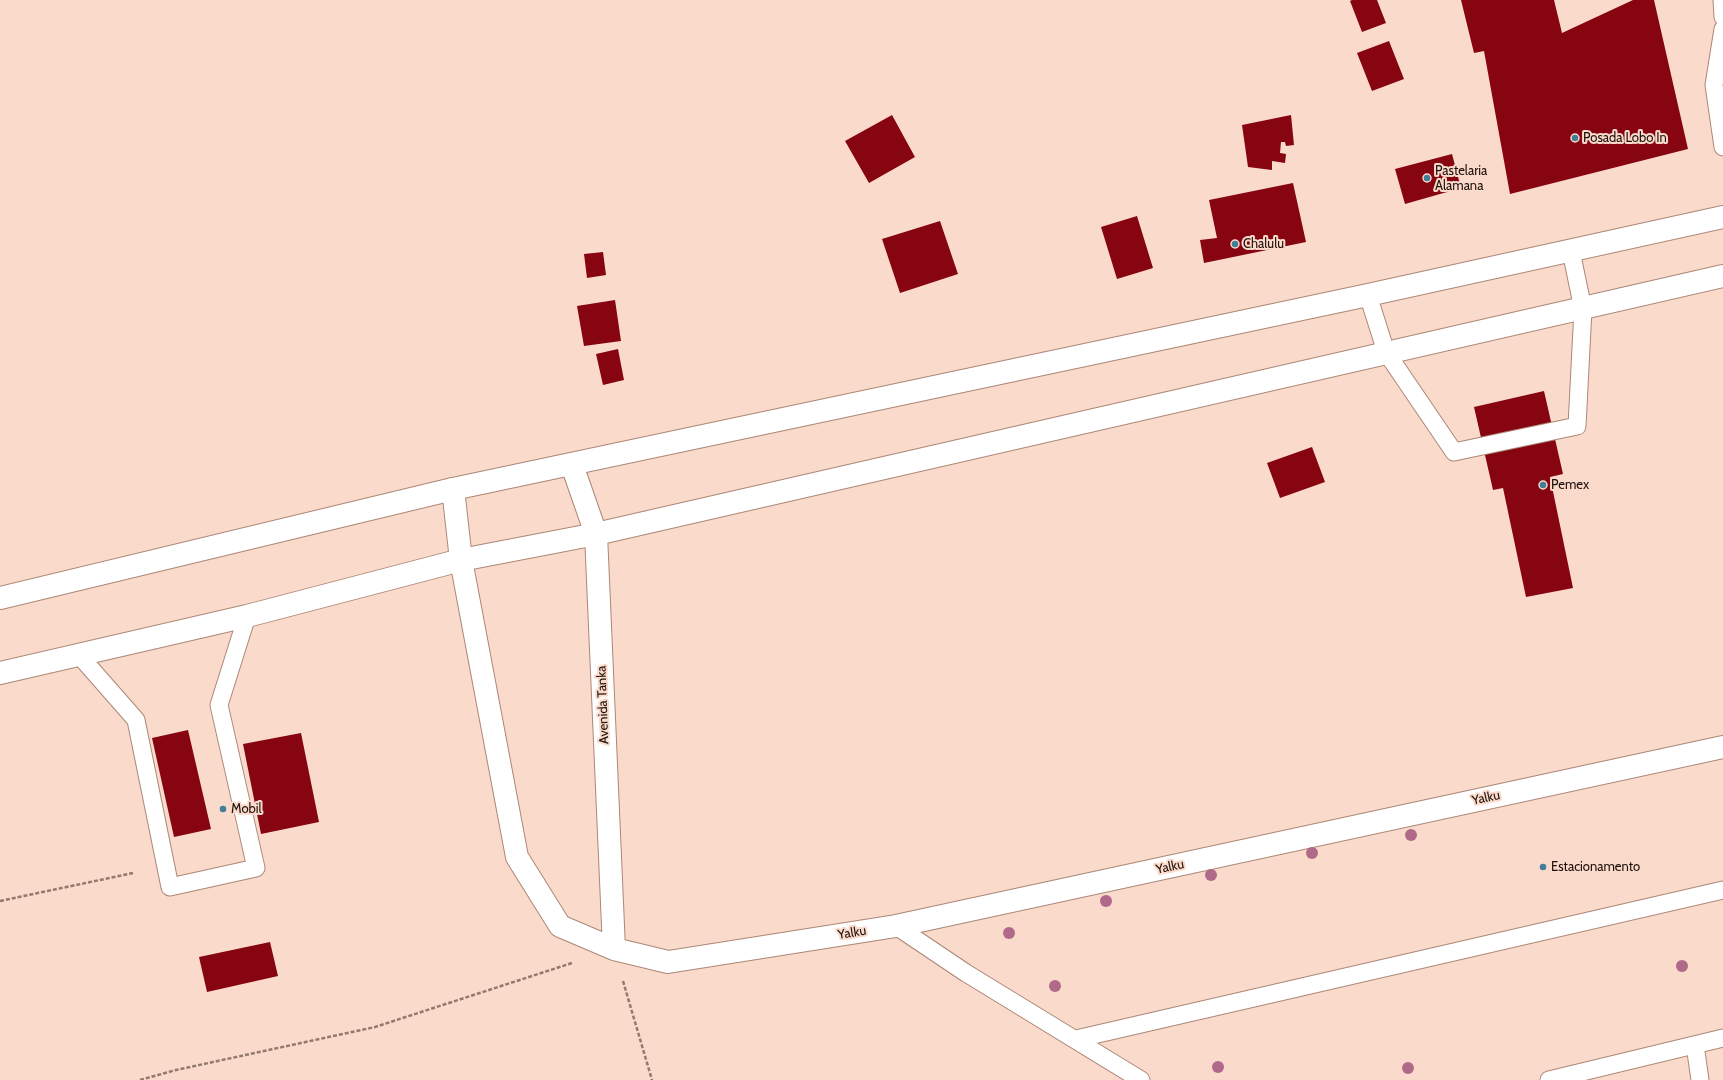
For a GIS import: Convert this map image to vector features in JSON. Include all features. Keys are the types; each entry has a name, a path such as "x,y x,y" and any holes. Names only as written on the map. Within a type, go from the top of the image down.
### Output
{"main road":[{"path":"0,598 453,490 1368,295 1723,216"},
{"path":"0,673 247,616 461,560 596,534 1723,276"},
{"name":"Avenida Tanka","path":"572,465 596,534 614,949"},
{"name":"Yalku","path":"453,490 461,560 517,858 560,926 614,949 668,962 896,926 1723,746"}],"lane":[{"path":"1722,0 1723,17"},
{"path":"1723,29 1714,85 1723,147"},
{"path":"1368,295 1386,352 1454,452 1576,426 1583,309 1571,251"},
{"path":"79,654 136,720 170,887 256,868 219,705 247,616"},
{"path":"1076,1039 1723,890"},
{"path":"896,926 966,973 1141,1080"},
{"path":"1548,1080 1723,1038"},
{"path":"1695,1045 1700,1080"}],"path":[{"path":"0,901 133,873"},
{"path":"140,1080 176,1070 375,1027 614,949 652,1080"}],"building":[{"path":"1377,0 1386,23 1362,32 1350,1"},
{"path":"1461,0 1554,0 1562,33 1633,0 1654,0 1688,149 1510,194 1484,51 1474,53"},
{"path":"1389,41 1404,79 1372,91 1357,53"},
{"path":"892,115 915,157 869,183 845,141"},
{"path":"1291,115 1294,145 1286,146 1285,142 1281,142 1280,153 1286,154 1285,163 1272,161 1272,170 1248,167 1242,125"},
{"path":"1452,154 1461,188 1405,204 1395,169"},
{"path":"1293,183 1306,242 1204,263 1200,240 1217,238 1209,200"},
{"path":"1137,216 1153,268 1117,279 1101,227"},
{"path":"940,221 958,274 900,293 882,239"},
{"path":"603,252 606,275 587,278 584,254"},
{"path":"615,300 621,341 584,346 577,306"},
{"path":"618,349 624,380 603,385 596,354"},
{"path":"1544,391 1563,474 1550,477 1573,588 1526,597 1503,488 1493,490 1474,407"},
{"path":"1312,447 1325,482 1280,498 1267,463"},
{"path":"188,730 211,829 174,837 152,738"},
{"path":"301,733 319,822 261,834 243,744"},
{"path":"270,942 278,976 207,992 199,957"}],"place":[{"name":"Posada Lobo In","path":"1575,138"},
{"name":"Pastelaria Alamana","path":"1427,178"},
{"name":"Chalulu","path":"1235,244"},
{"name":"Pemex","path":"1543,485"},
{"name":"Mobil","path":"223,809"},
{"name":"Estacionamento","path":"1543,867"}]}
